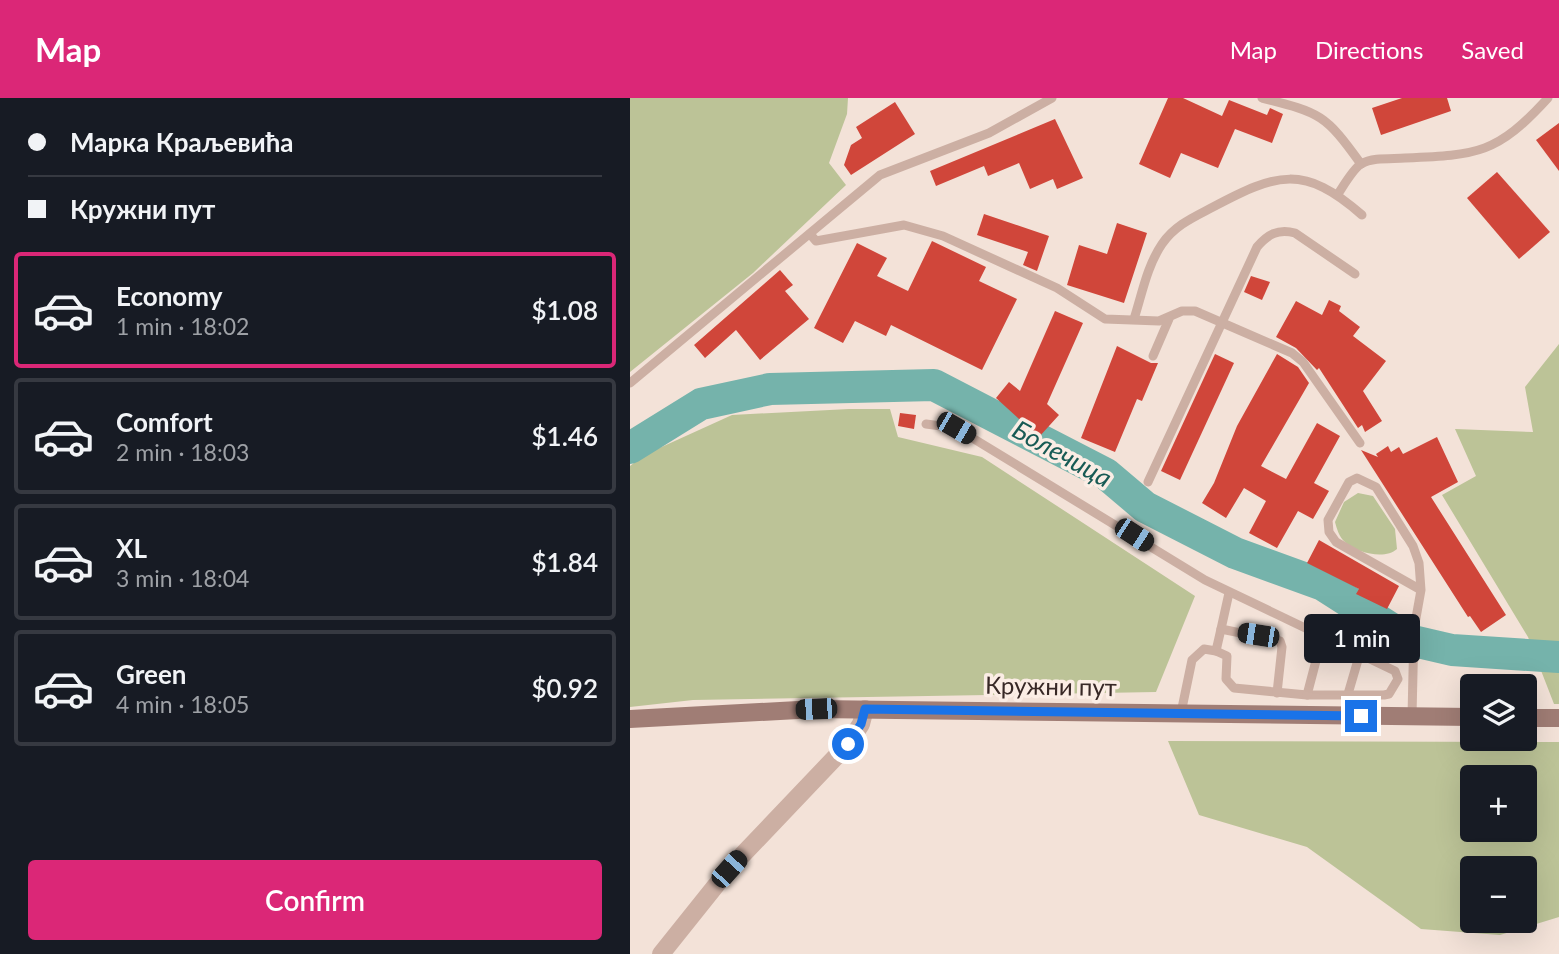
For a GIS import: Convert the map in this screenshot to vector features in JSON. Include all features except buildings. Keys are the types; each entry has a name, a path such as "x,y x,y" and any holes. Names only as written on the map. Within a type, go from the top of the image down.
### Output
{"main road":[{"name":"Кружни пут","path":"630,719 717,712 865,709 1460,717"},
{"path":"1537,718 1559,718"}],"street":[{"path":"661,954 738,859 854,736 865,709"}],"lane":[{"path":"630,383 880,175 989,133 1052,98"},
{"path":"1262,98 1319,116 1334,127 1361,164"},
{"path":"1338,194 1361,164 1380,160 1458,156 1499,142 1520,129 1548,98"},
{"path":"1135,319 1154,256 1179,225 1257,184 1273,179 1292,178 1338,194 1362,215"},
{"path":"810,234 816,242 904,225 943,236 1057,288 1105,318 1169,319 1182,311 1195,311 1292,353 1303,362 1360,443"},
{"path":"1148,482 1257,247 1275,232 1294,233 1355,274"},
{"path":"1153,356 1169,319"},
{"path":"926,424 956,428 1228,593 1323,634 1395,671 1398,679 1389,694 1307,695 1234,688 1226,679 1227,656 1203,649 1192,660 1181,713"},
{"path":"1412,716 1414,629 1421,590 1419,564 1413,546 1376,487 1357,478 1349,482 1328,520 1329,532 1336,542 1421,590"},
{"path":"1216,651 1228,593"},
{"path":"1221,629 1280,641 1282,647 1277,693"},
{"path":"1307,695 1323,634"},
{"path":"1348,694 1360,653"}],"green space":[{"path":"630,98 848,98 847,114 829,163 846,185 753,273 630,372"},
{"path":"1559,344 1559,704 1554,704 1528,637 1442,495 1476,476 1455,429 1533,432 1525,387"},
{"path":"890,409 898,437 982,457 1195,596 1156,692 693,700 630,707 630,466 644,455 732,415"},
{"path":"1358,493 1373,496 1395,529 1397,549 1378,555 1350,546 1343,540 1335,522 1344,502"},
{"path":"1168,741 1460,742 1460,751 1537,751 1537,742 1559,742 1559,917 1537,924 1537,856 1460,856 1460,932 1421,929 1307,847 1199,815"},
{"path":"1474,933 1507,933 1500,935"}],"waterway":[{"name":"Болечица","path":"630,448 701,404 770,389 934,385 1106,474 1145,507 1235,553 1323,585 1409,640 1452,650 1559,657"}],"route":[{"path":"848,744 861,724 865,709 1361,716"}]}
